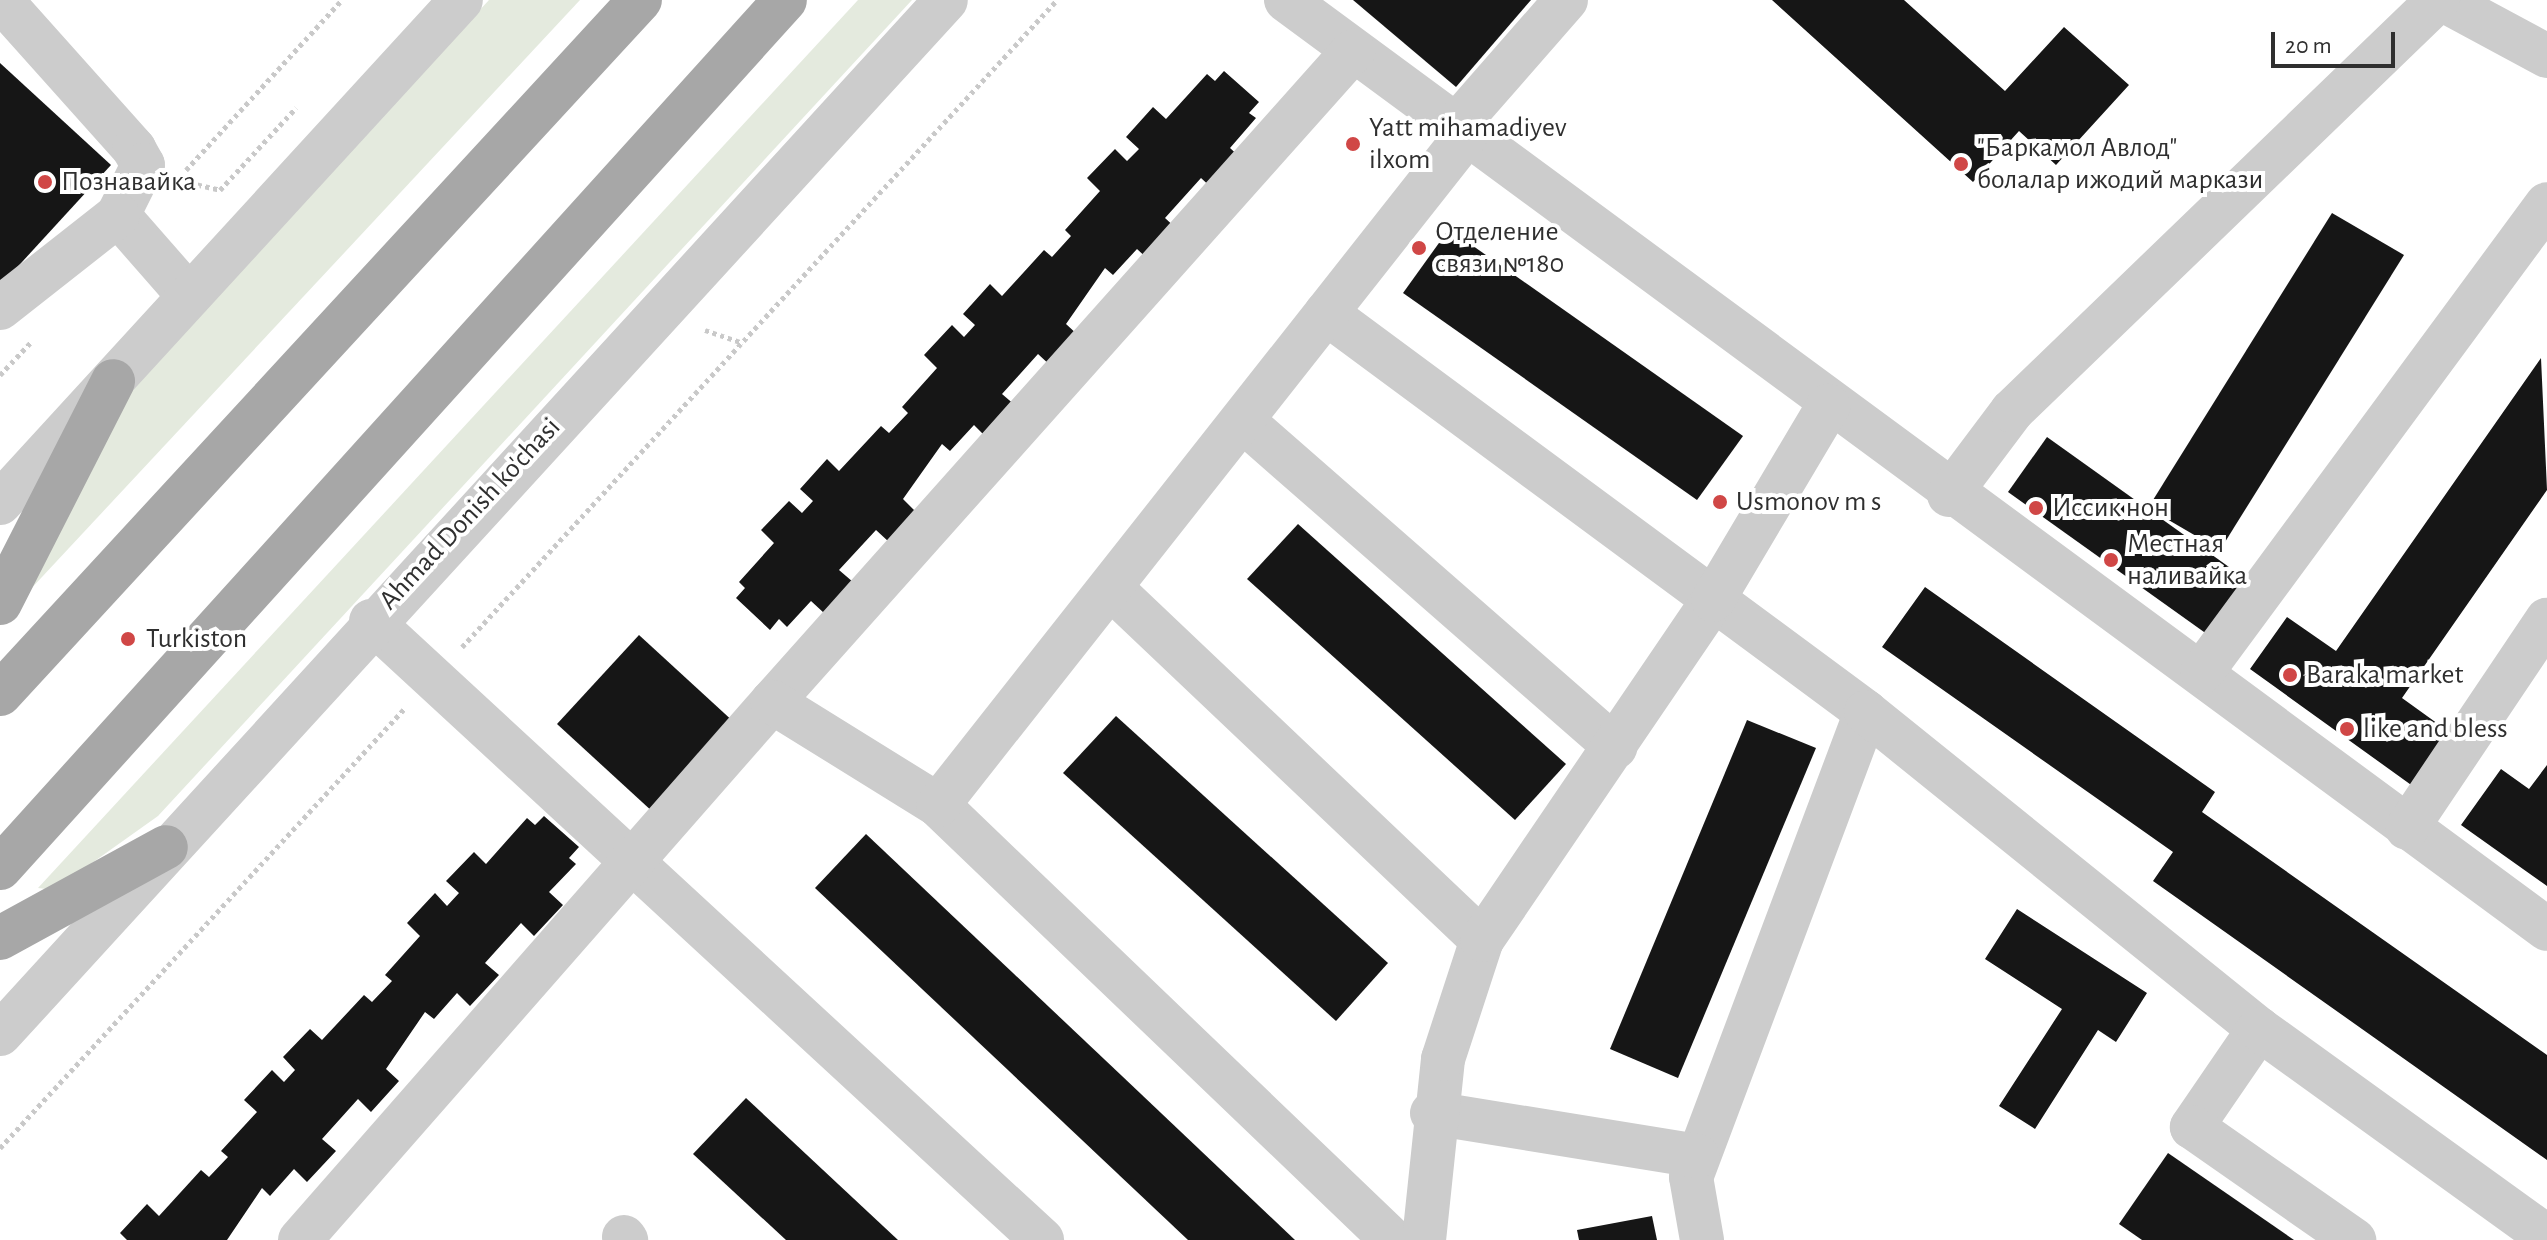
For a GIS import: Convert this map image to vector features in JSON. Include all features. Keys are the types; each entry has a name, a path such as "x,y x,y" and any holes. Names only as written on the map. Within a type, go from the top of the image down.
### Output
{"main road":[{"path":"0,694 640,0"},
{"path":"0,868 785,0"},
{"path":"0,603 113,381"},
{"path":"0,938 166,847"}],"street":[{"path":"0,308 118,215 143,165 134,149 1,0"},
{"path":"0,503 461,0"},
{"name":"Ahmad Donish ko'chasi","path":"0,1034 371,621 946,0"},
{"path":"1286,0 1459,133 1828,406 2202,672 2407,828 2547,929"},
{"path":"938,805 1112,589 1326,313 1459,133 1566,0"},
{"path":"1949,495 2012,411 2441,0 2547,56"},
{"path":"300,1240 631,860 1353,51"},
{"path":"2202,672 2547,204"},
{"path":"118,215 189,296"},
{"path":"1326,313 1866,712 2259,1029 2547,1237"},
{"path":"1424,1240 1432,1113 1482,940 1713,600 1828,406"},
{"path":"1243,421 1616,747"},
{"path":"1112,589 1482,940"},
{"path":"2407,828 2547,620"},
{"path":"371,621 1042,1240"},
{"path":"772,702 938,805 1392,1240"},
{"path":"1702,1240 1691,1177 1866,712"},
{"path":"2259,1029 2192,1127 2354,1240"},
{"path":"1432,1113 1698,1156"}],"path":[{"path":"0,1148 1057,0"},
{"path":"177,179 220,190 296,108"},
{"path":"708,327 743,343"}],"shaded area":[{"path":"489,0 580,0 28,592 132,388"},
{"path":"858,0 912,0 158,816 54,890 38,888"}],"building":[{"path":"1353,0 1531,0 1456,87"},
{"path":"1772,0 1904,0 2005,91 2064,27 2129,85 2056,165 2019,131 1973,182"},
{"path":"0,63 111,165 0,286"},
{"path":"1224,71 1259,102 1249,113 1256,118 1230,148 1243,160 1215,191 1201,178 1165,218 1178,230 1150,261 1137,249 1113,275 1105,268 1066,324 1079,336 1052,367 1038,354 1002,394 1016,406 987,438 974,425 950,451 942,444 903,499 916,512 889,542 876,530 839,570 853,582 824,613 811,601 787,627 779,619 770,630 736,598 745,588 739,582 774,543 761,530 789,501 802,513 813,501 800,489 827,459 839,471 881,426 889,433 908,413 902,407 937,368 924,355 952,325 964,337 975,325 963,314 990,284 1002,296 1044,250 1052,257 1071,236 1065,230 1100,191 1087,178 1115,149 1127,161 1139,149 1126,137 1153,107 1166,119 1207,74 1215,81"},
{"path":"2332,213 2404,255 2220,550 2148,508"},
{"path":"1449,229 1743,436 1697,500 1403,293"},
{"path":"2541,358 2547,490 2402,698 2452,734 2414,787 2250,669 2287,617 2336,651"},
{"path":"2047,437 2250,582 2211,637 2008,492"},
{"path":"1298,524 1566,764 1515,820 1247,579"},
{"path":"1925,587 2215,792 2202,812 2547,1055 2547,1160 2153,881 2173,852 1882,647"},
{"path":"639,635 736,724 654,813 557,724"},
{"path":"1116,716 1388,963 1336,1021 1063,773"},
{"path":"1747,720 1816,748 1678,1078 1610,1049"},
{"path":"2547,765 2547,886 2461,825 2501,769 2529,789"},
{"path":"544,816 579,847 569,858 576,864 549,892 563,905 534,936 521,923 485,963 499,975 470,1006 457,993 434,1019 425,1012 386,1069 399,1081 371,1112 358,1099 322,1139 336,1151 307,1182 294,1169 270,1196 262,1188 227,1240 127,1240 120,1233 147,1204 159,1216 201,1170 209,1177 228,1157 221,1151 257,1112 244,1100 272,1070 284,1082 295,1070 283,1057 310,1029 322,1040 364,995 372,1002 392,981 385,975 420,936 407,923 435,893 447,906 459,893 446,881 474,852 486,864 527,818 535,825"},
{"path":"866,834 1295,1240 1188,1240 815,888"},
{"path":"2017,909 2147,993 2116,1042 2098,1030 2035,1129 1999,1106 2062,1009 1985,959"},
{"path":"746,1098 898,1240 786,1240 693,1154"},
{"path":"2168,1153 2294,1240 2142,1240 2119,1224"},
{"path":"1652,1216 1657,1240 1579,1240 1577,1230"}],"place":[{"name":"Yatt mihamadiyev ilxom","path":"1353,144"},
{"name":"\"Баркамол Авлод\" болалар ижодий маркази","path":"1961,164"},
{"name":"Познавайка","path":"45,182"},
{"name":"Отделение связи №180","path":"1419,248"},
{"name":"Usmonov m s","path":"1720,502"},
{"name":"Иссик нон","path":"2036,508"},
{"name":"Местная наливайка","path":"2111,560"},
{"name":"Turkiston","path":"128,639"},
{"name":"Baraka market","path":"2290,675"},
{"name":"like and bless","path":"2347,729"}]}
